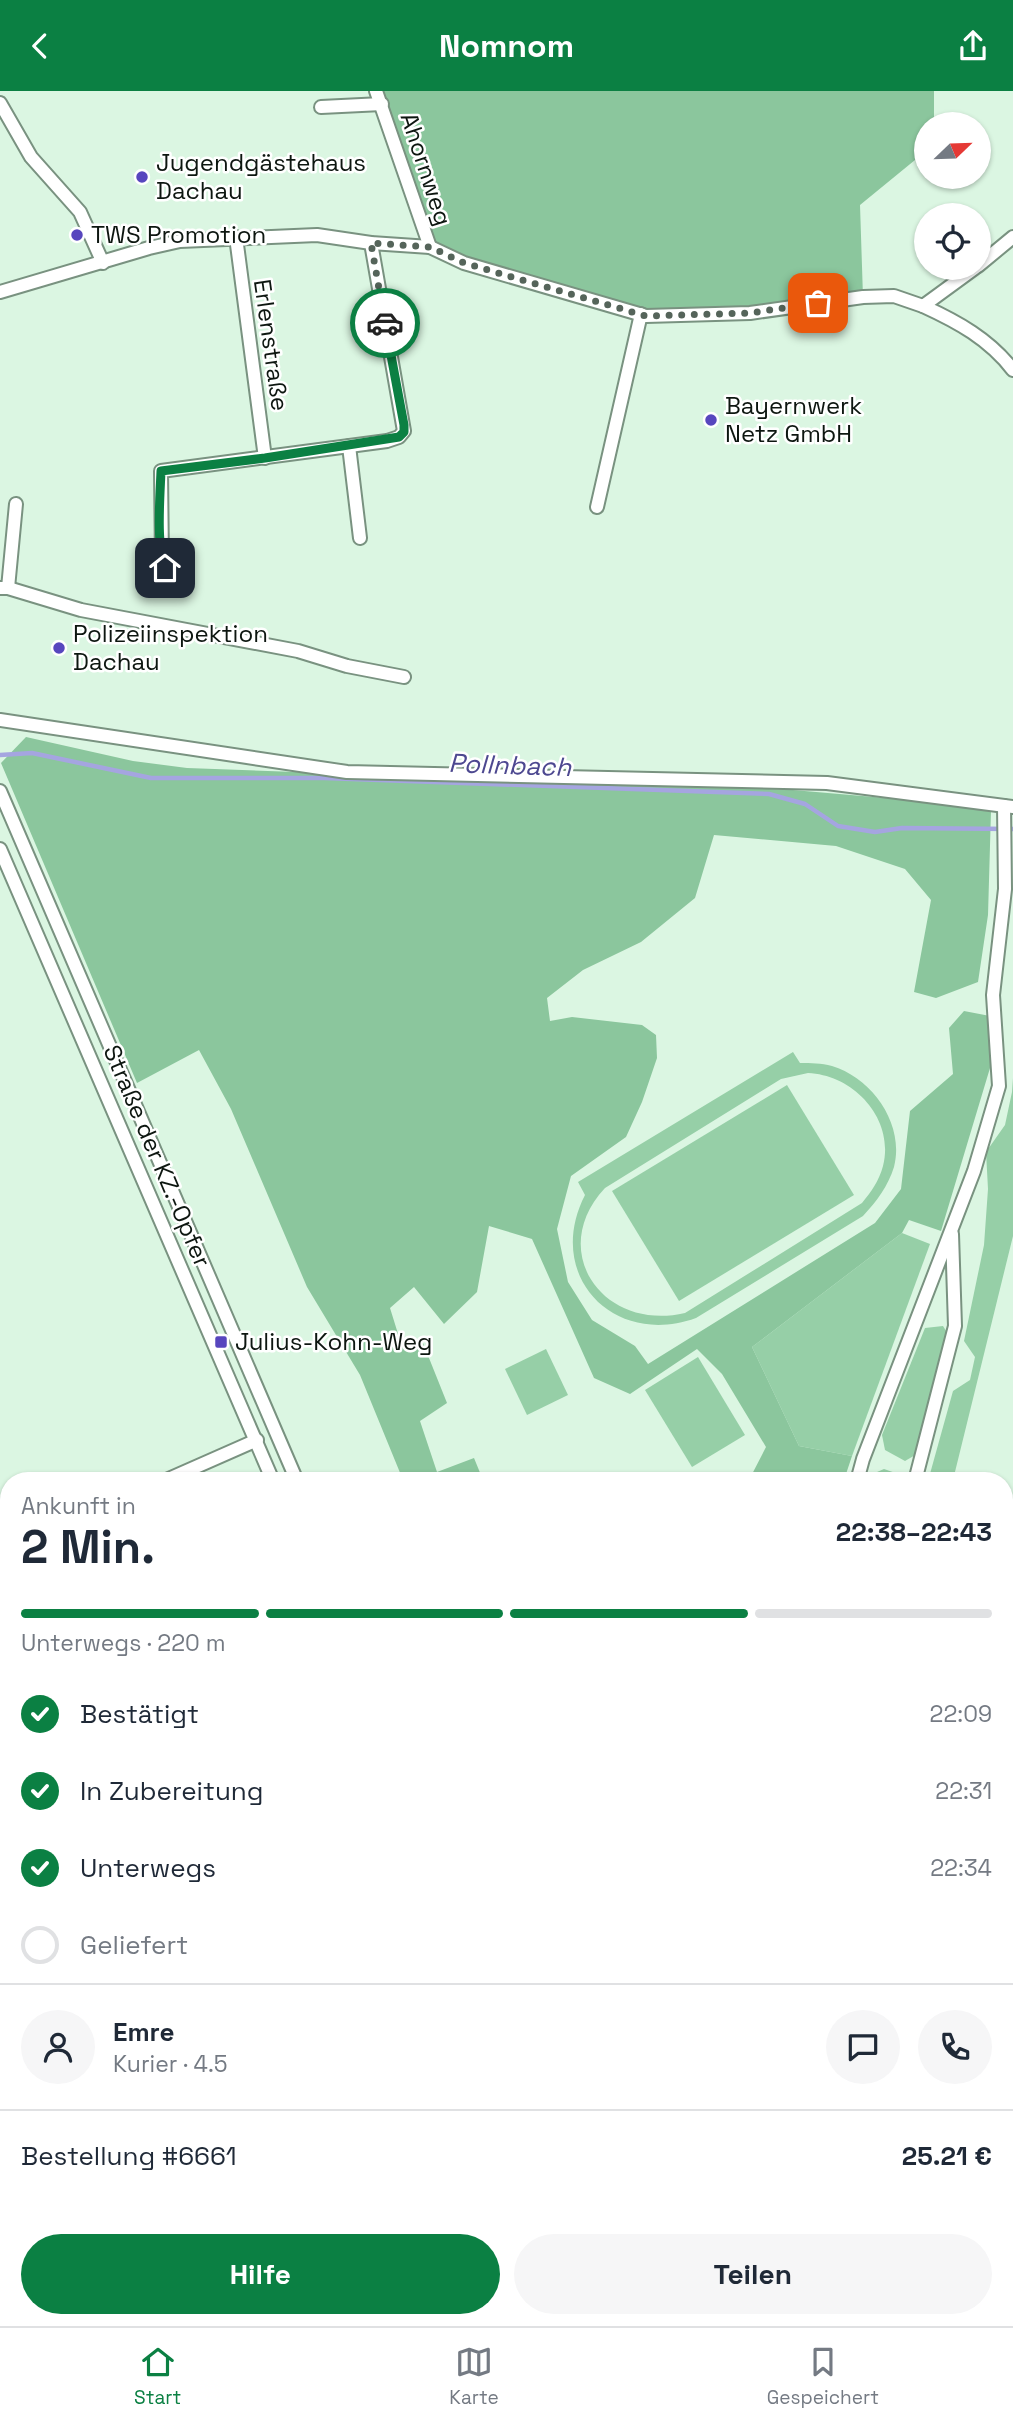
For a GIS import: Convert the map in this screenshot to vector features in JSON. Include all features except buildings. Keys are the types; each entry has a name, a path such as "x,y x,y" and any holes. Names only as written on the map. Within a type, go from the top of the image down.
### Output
{"street":[{"name":"Ahornweg","path":"376,91 430,247"},
{"path":"0,103 31,157 80,212 103,263"},
{"name":"Ahornweg","path":"321,107 382,104"},
{"path":"0,292 180,241 317,235 371,243 430,247 464,263 641,314 750,313 868,296 894,296 923,306 975,332 991,345 1013,370"},
{"name":"Erlenstraße","path":"236,237 265,458"},
{"path":"991,255 1013,237"},
{"path":"165,568 162,561 160,520 161,471 387,441 404,432 371,243"},
{"path":"923,306 959,280"},
{"path":"597,506 641,314"},
{"path":"349,446 360,538"},
{"path":"16,504 4,588 81,610 298,651 347,666 404,677"},
{"path":"1,724 347,772 827,783 1009,807 1004,820 1005,889 993,995 999,1086 974,1171 859,1472"},
{"path":"0,791 293,1472"},
{"name":"Straße der KZ.-Opfer","path":"0,849 269,1472"},
{"path":"917,1472 955,1326 952,1228"},
{"path":"184,1472 257,1440"}],"green space":[{"path":"376,91 934,91 934,112 914,112 914,161 860,205 863,297 750,313 646,316 430,247"},
{"path":"26,737 133,761 187,768 793,790 991,811 988,915 978,982 936,998 914,992 931,900 905,869 836,846 714,835 695,898 641,942 583,970 547,998 550,1021 572,1017 642,1025 656,1035 657,1058 642,1102 626,1137 571,1176 557,1229 568,1282 592,1320 635,1346 648,1364 875,1223 901,1189 910,1111 953,1074 949,1028 964,1011 990,1016 990,1068 941,1231 909,1220 902,1233 752,1347 799,1446 852,1456 847,1472 753,1472 766,1447 722,1374 697,1349 630,1394 594,1378 532,1239 489,1226 477,1292 444,1324 414,1287 390,1308 399,1337 423,1343 447,1403 420,1421 437,1472 400,1472 360,1375 307,1287 231,1109 199,1050 137,1083 1,763"},
{"path":"793,1052 800,1063 832,1066 860,1081 882,1105 895,1135 896,1151 892,1174 882,1193 863,1216 696,1318 666,1325 638,1323 614,1313 594,1298 580,1277 573,1252 575,1224 585,1195 578,1182","holes":["808,1073 825,1076 855,1091 877,1116 883,1132 883,1166 862,1203 685,1313 656,1316 630,1310 608,1298 592,1281 583,1260 581,1237 588,1212 605,1188 781,1079"]},
{"path":"1013,1078 1013,1236 955,1472 930,1472 953,1391 970,1380 975,1357 964,1341 984,1245 988,1189 986,1152 1005,1125"},
{"path":"787,1085 854,1195 679,1301 612,1191"},
{"path":"902,1233 930,1244 852,1456 799,1446 752,1347"},
{"path":"943,1326 948,1334 917,1454 905,1461 885,1450 882,1435 925,1328"},
{"path":"546,1349 568,1395 527,1415 505,1369"},
{"path":"698,1357 745,1435 692,1467 645,1390"},
{"path":"474,1458 480,1472 437,1472"}],"waterway":[{"name":"Pollnbach","path":"0,755 32,753 151,778 324,778 769,794 805,804 838,826 875,832 902,828 1013,829"}],"way so far":[{"path":"385,323 371,243 430,247 464,263 646,316 750,313 818,303"}],"place":[{"name":"Jugendgästehaus Dachau","path":"142,177"},
{"name":"TWS Promotion","path":"77,235"},
{"name":"Bayernwerk Netz GmbH","path":"711,420"},
{"name":"Polizeiinspektion Dachau","path":"59,648"},
{"name":"Julius-Kohn-Weg","path":"221,1342"}],"route":[{"path":"165,568 162,561 161,471 387,441 404,432 385,323"}]}
